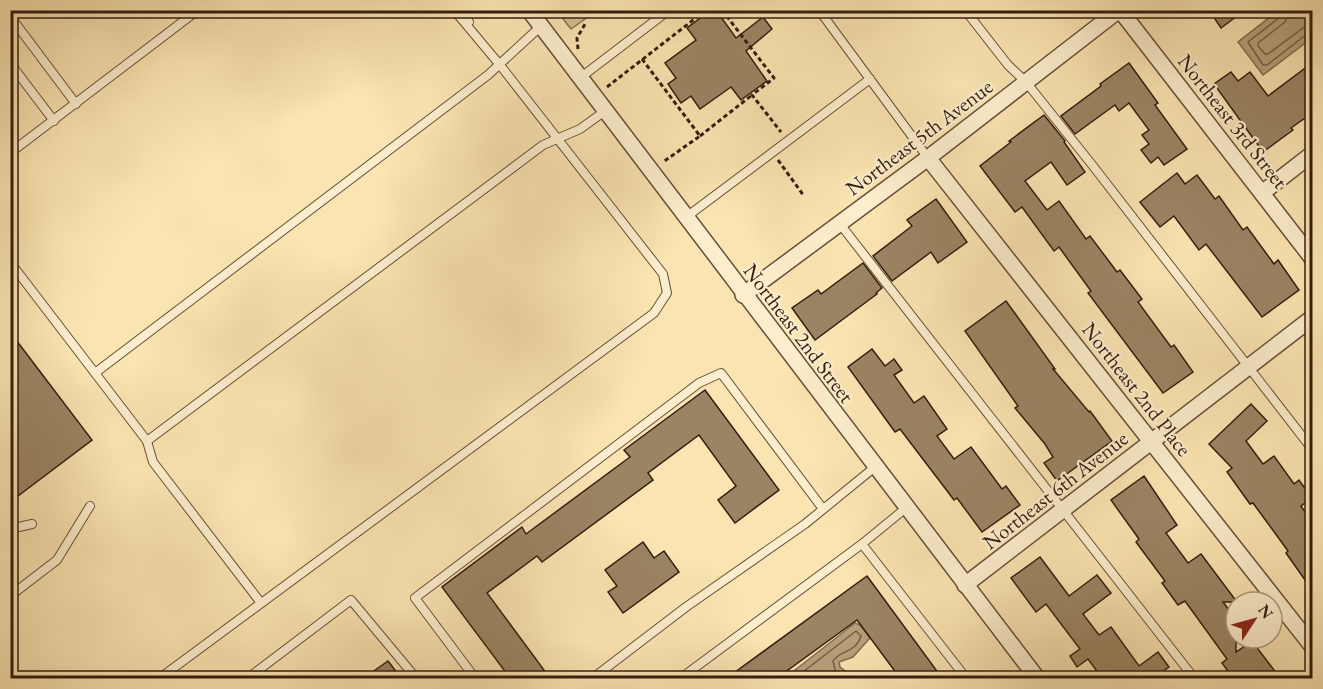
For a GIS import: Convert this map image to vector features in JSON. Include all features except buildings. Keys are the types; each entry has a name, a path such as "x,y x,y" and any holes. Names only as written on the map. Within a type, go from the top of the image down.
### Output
{"street":[{"name":"Northeast 2nd Street","path":"529,10 743,295 1037,678"},
{"name":"Northeast 5th Avenue","path":"743,295 928,158 1119,10"},
{"name":"Northeast 3rd Street","path":"1119,10 1312,258"},
{"path":"1262,193 1312,154"},
{"name":"Northeast 2nd Place","path":"928,158 1312,646"},
{"name":"Northeast 6th Avenue","path":"965,585 1312,318"}],"lane":[{"path":"10,153 198,10"},
{"path":"159,678 654,313 666,292 663,274 500,65 454,10"},
{"path":"461,10 500,65"},
{"path":"580,78 669,10"},
{"path":"819,10 928,158"},
{"path":"965,10 1008,66 1026,82 1312,449"},
{"path":"10,16 76,104"},
{"path":"95,373 500,65 541,26"},
{"path":"10,63 54,121"},
{"path":"685,218 870,79"},
{"path":"147,441 543,145 580,129 605,111"},
{"path":"840,224 1194,678"},
{"path":"10,262 147,441 153,462 261,603"},
{"path":"475,678 415,598 699,383 721,373 824,509"},
{"path":"592,678 686,607 805,524 874,467"},
{"path":"10,596 57,560 90,506"},
{"path":"681,678 862,544 906,508"},
{"path":"10,529 32,524"},
{"path":"862,544 966,678"},
{"path":"248,678 351,600 416,678"}],"path":[{"path":"608,88 706,10"},
{"path":"657,154 664,163 774,78 722,10"},
{"path":"585,24 577,38 578,48 593,68"},
{"path":"642,59 700,136"},
{"path":"671,97 675,94"},
{"path":"752,95 784,135"},
{"path":"772,152 804,196"}],"shaded area":[{"path":"557,11 596,11 571,29"}],"water":[{"path":"1279,10 1312,11 1312,38 1263,75 1238,42"},
{"path":"855,623 860,625 870,638 853,657 839,662 840,667 855,678 785,678"}]}
